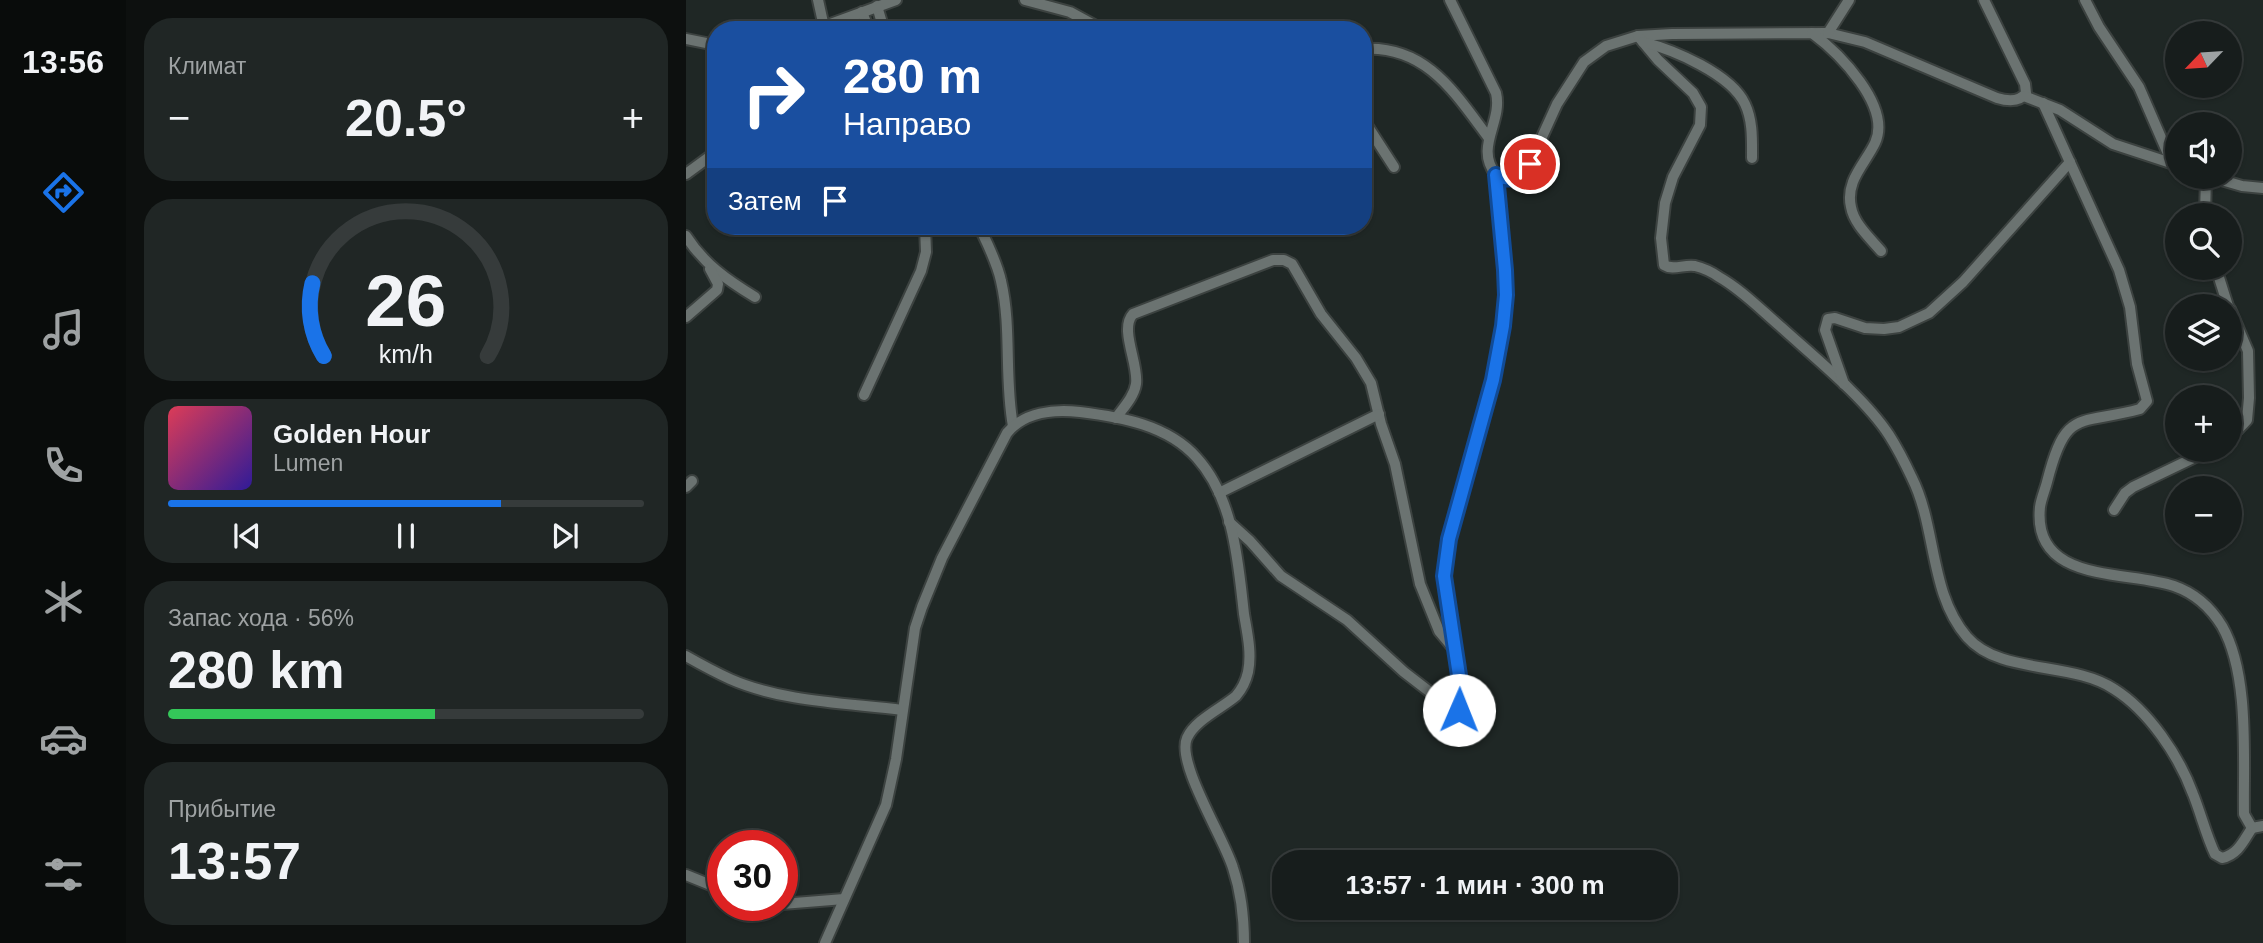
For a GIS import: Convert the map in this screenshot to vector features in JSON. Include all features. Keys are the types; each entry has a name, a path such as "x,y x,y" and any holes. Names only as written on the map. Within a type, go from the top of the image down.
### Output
{"street":[{"path":"818,0 819,21"},
{"path":"838,21 896,0"},
{"path":"1025,0 1070,12 1084,21"},
{"path":"1229,523 1250,541 1281,576 1347,620 1410,677 1457,711 1463,705 1444,591 1445,558 1493,380 1506,295 1496,175 1487,156 1488,137 1497,110 1496,93 1450,0"},
{"path":"1828,33 1849,0"},
{"path":"1984,0 2025,84 2024,96"},
{"path":"2085,0 2099,27 2139,87 2165,144"},
{"path":"877,6 881,21"},
{"path":"862,12 866,21"},
{"path":"1496,175 1506,179 1522,175 1530,164 1561,96 1580,68 1606,46 1640,39 1810,32 1828,33 1865,42 1997,99 2010,101 2024,96 2060,110 2113,144 2165,161"},
{"path":"1810,32 1849,66 1878,120 1876,140 1858,170 1849,198 1853,215 1881,251"},
{"path":"686,39 707,44"},
{"path":"1640,39 1693,93 1701,107 1700,125 1673,177 1665,203 1661,238 1663,263 1669,268 1696,266 1726,281 1795,340 1875,416 1889,435 1913,479 1926,516 1942,588 1958,625 1968,639 1997,657 2084,675 2102,682 2126,698 2149,722 2185,776 2215,854 2222,858 2230,857 2258,827 2244,814 2241,695 2237,668 2222,626 2209,609 2192,594 2174,586 2073,566 2059,558 2048,544 2041,526 2040,508 2048,477 2056,451 2066,432 2092,417 2140,409 2147,401 2137,364 2132,317 2123,282 2043,103"},
{"path":"1640,39 1693,61 1725,82 1741,97 1750,121 1752,159"},
{"path":"1372,49 1400,52 1434,71 1448,84 1488,137"},
{"path":"1372,133 1394,167"},
{"path":"686,174 707,159"},
{"path":"1845,386 1825,330 1828,320 1835,318 1865,328 1884,329 1899,327 1929,313 1963,282 2070,162"},
{"path":"2242,184 2263,188"},
{"path":"863,395 921,271 926,252 925,235"},
{"path":"983,235 1001,280 1007,331 1007,385 1013,426"},
{"path":"686,236 707,263 755,297"},
{"path":"1116,418 1136,384 1127,325 1133,314 1279,260 1288,262 1295,267 1321,314 1363,368 1374,390 1395,464 1420,584 1439,631 1454,649"},
{"path":"686,317 718,288 707,263"},
{"path":"2242,337 2248,351 2249,398 2247,420 2242,425"},
{"path":"825,943 886,805 896,759 915,628 942,558 1013,426 1028,417 1073,411 1116,418 1157,429 1185,447 1202,464 1219,493 1229,523 1249,648 1248,671 1236,696 1194,727 1188,735 1185,755 1190,773 1233,868 1239,890 1244,943"},
{"path":"1219,493 1379,414"},
{"path":"2114,510 2133,487 2185,462"},
{"path":"686,656 731,680 755,688 812,699 902,710"},
{"path":"686,875 707,884"},
{"path":"798,903 844,900"}],"route":[{"path":"1459,710 1463,702 1444,591 1445,558 1482,424 1503,326 1505,270 1496,175 1506,179 1518,178 1530,164"}]}
